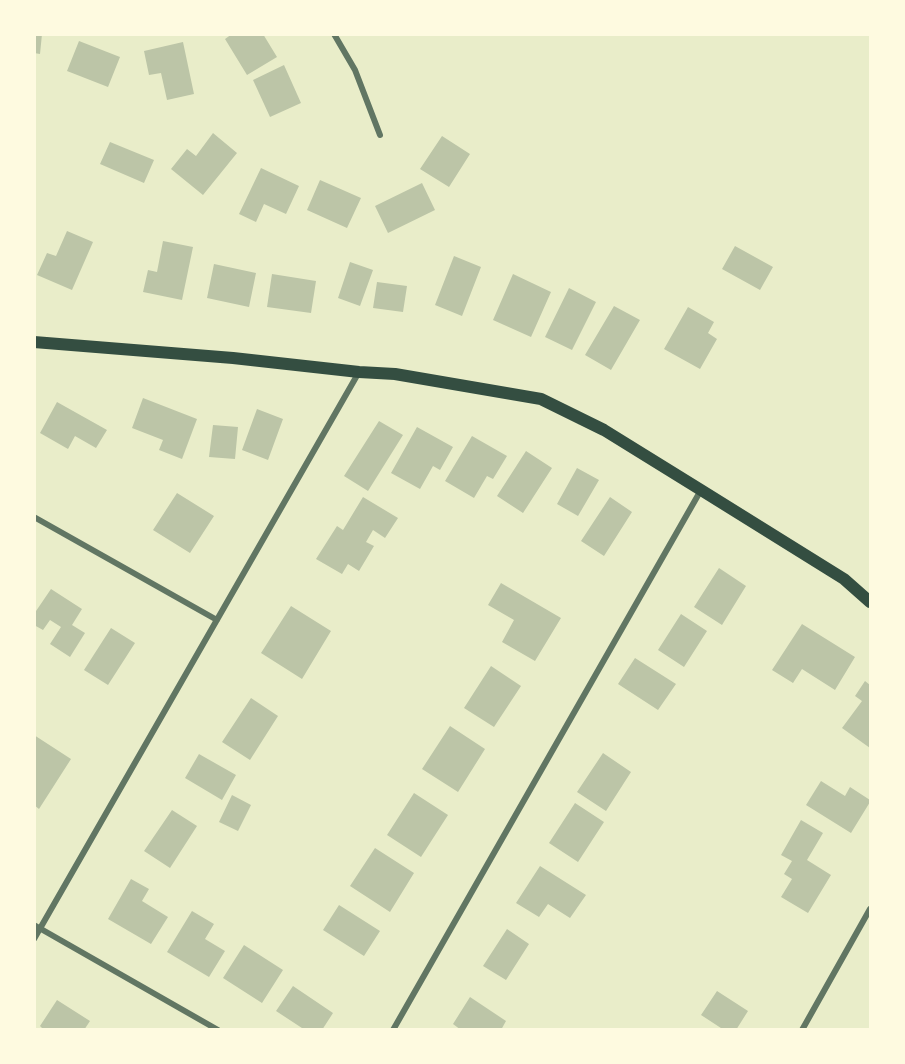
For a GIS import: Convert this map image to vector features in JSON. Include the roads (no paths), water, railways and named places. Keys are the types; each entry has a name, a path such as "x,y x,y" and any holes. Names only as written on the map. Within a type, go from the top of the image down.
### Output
{"main road":[{"path":"34,342 395,374 541,399 604,430 844,579 870,602"}],"street":[{"path":"334,34 355,70 380,135"},
{"path":"34,939 38,927 359,372"},
{"path":"393,1029 701,490"},
{"path":"34,517 217,620"},
{"path":"802,1029 870,909"},
{"path":"38,927 218,1029"}]}
